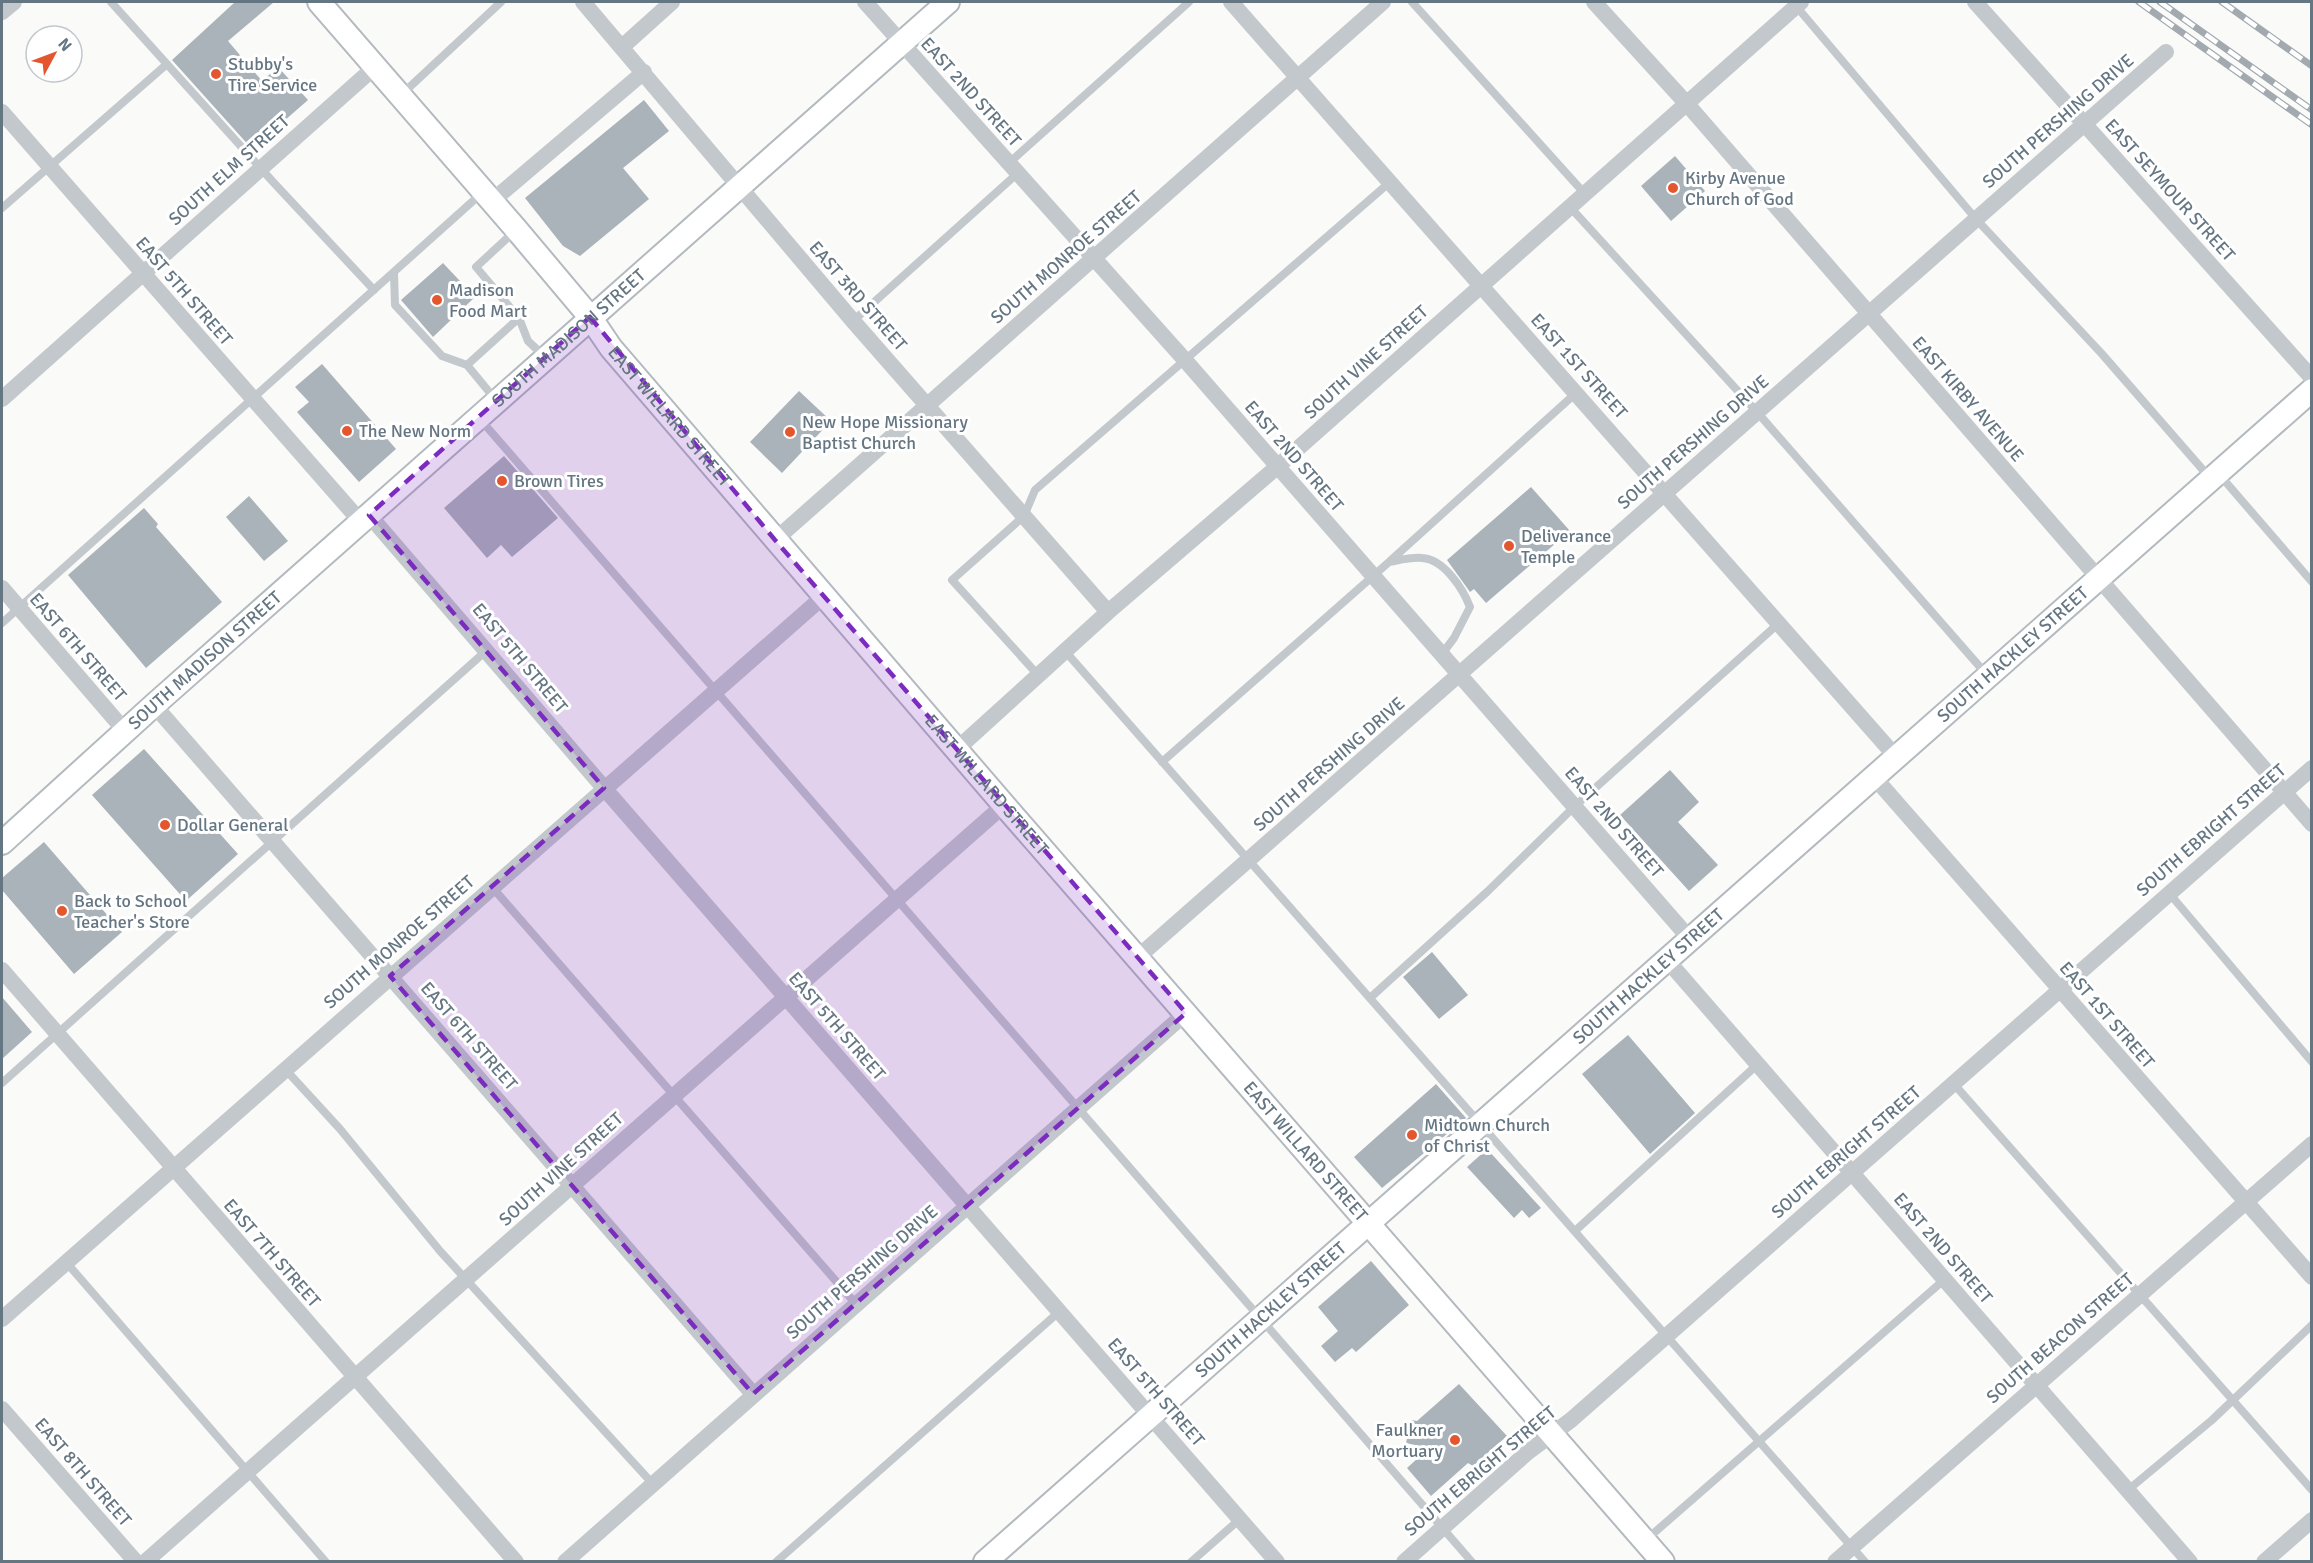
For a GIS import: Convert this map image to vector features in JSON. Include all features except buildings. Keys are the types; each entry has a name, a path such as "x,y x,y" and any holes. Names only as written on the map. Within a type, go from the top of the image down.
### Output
{"street":[{"path":"2,12 14,2"},
{"name":"EAST WILLARD STREET","path":"319,2 488,196 590,317 611,348 775,540 1663,1562"},
{"name":"EAST 3RD STREET","path":"583,2 853,321 1108,612"},
{"path":"622,47 672,2"},
{"name":"EAST 2ND STREET","path":"865,2 1184,359 1690,939"},
{"name":"SOUTH MADISON STREET","path":"2,843 154,705 546,359 590,317 609,304 948,2"},
{"name":"EAST 1ST STREET","path":"1231,2 1299,76 1897,758"},
{"name":"SOUTH MONROE STREET","path":"775,540 1383,2"},
{"name":"EAST KIRBY AVENUE","path":"1594,2 1687,104 2312,824"},
{"name":"EAST SEYMOUR STREET","path":"1975,2 2312,378"},
{"name":"SOUTH VINE STREET","path":"956,750 1108,612 1277,468 1799,4"},
{"name":"SOUTH PERSHING DRIVE","path":"1138,957 2166,52"},
{"name":"SOUTH ELM STREET","path":"2,399 376,66"},
{"path":"488,196 644,72"},
{"name":"EAST 5TH STREET","path":"2,112 253,399 487,649 604,788 1277,1562"},
{"name":"SOUTH HACKLEY STREET","path":"985,1562 2312,390"},
{"name":"EAST 6TH STREET","path":"2,588 125,731"},
{"name":"SOUTH MONROE STREET","path":"2,1319 824,596"},
{"name":"EAST 6TH STREET","path":"154,705 753,1394"},
{"name":"SOUTH EBRIGHT STREET","path":"1404,1562 1528,1452 1553,1434 1667,1336 2312,768"},
{"name":"EAST 1ST STREET","path":"1874,777 2312,1277"},
{"name":"SOUTH VINE STREET","path":"145,1562 784,996 1004,805"},
{"name":"EAST 2ND STREET","path":"1667,960 2190,1562"},
{"name":"EAST 7TH STREET","path":"2,970 172,1169 516,1562"},
{"name":"SOUTH PERSHING DRIVE","path":"565,1562 1186,1013"},
{"name":"SOUTH BEACON STREET","path":"1835,1562 2312,1144"},
{"name":"EAST 8TH STREET","path":"2,1409 136,1562"},
{"path":"2264,1562 2312,1520"}],"lane":[{"path":"111,2 374,290"},
{"path":"400,95 501,2"},
{"path":"853,321 1189,2"},
{"path":"1412,2 1585,194"},
{"path":"1799,4 1976,219 2312,582"},
{"path":"2,208 167,64"},
{"path":"1038,675 952,579 1024,516 1035,490 1391,182"},
{"path":"2,623 374,290 488,196"},
{"path":"1570,207 1757,412 1988,677"},
{"path":"516,230 476,267 519,318 528,340 546,359"},
{"path":"394,273 395,305 442,356 467,365 497,402"},
{"path":"467,365 519,318"},
{"path":"1162,762 1577,393"},
{"path":"478,418 1472,1562"},
{"path":"1389,562 1424,558 1437,564 1463,590 1470,607 1454,638 1442,654"},
{"path":"1370,998 1574,807 1779,623"},
{"path":"2,1083 487,649"},
{"path":"1065,651 1865,1562"},
{"path":"491,887 675,1094 856,1304"},
{"path":"2169,893 2312,1062"},
{"path":"1575,1232 1758,1064"},
{"path":"285,1069 340,1129 466,1279 652,1484"},
{"path":"1953,1083 2312,1490"},
{"path":"66,1262 326,1562"},
{"path":"1645,1541 1945,1279"},
{"path":"776,1562 1060,1311"},
{"path":"2128,1490 2212,1420 2312,1325"},
{"path":"1191,1562 1240,1519"}],"highlighted area":[{"path":"590,317 775,540 1186,1013 753,1394 390,976 604,788 369,515"}],"railway":[{"path":"2139,2 2312,125"},
{"path":"2160,2 2312,110"},
{"path":"2222,2 2312,66"}],"place":[{"name":"Stubby's Tire Service","path":"216,74"},
{"name":"Kirby Avenue Church of God","path":"1673,188"},
{"name":"Madison Food Mart","path":"437,300"},
{"name":"The New Norm","path":"347,431"},
{"name":"New Hope Missionary Baptist Church","path":"790,432"},
{"name":"Brown Tires","path":"502,481"},
{"name":"Deliverance Temple","path":"1509,546"},
{"name":"Dollar General","path":"165,825"},
{"name":"Back to School Teacher's Store","path":"62,911"},
{"name":"Midtown Church of Christ","path":"1412,1135"},
{"name":"Faulkner Mortuary","path":"1455,1440"}]}
